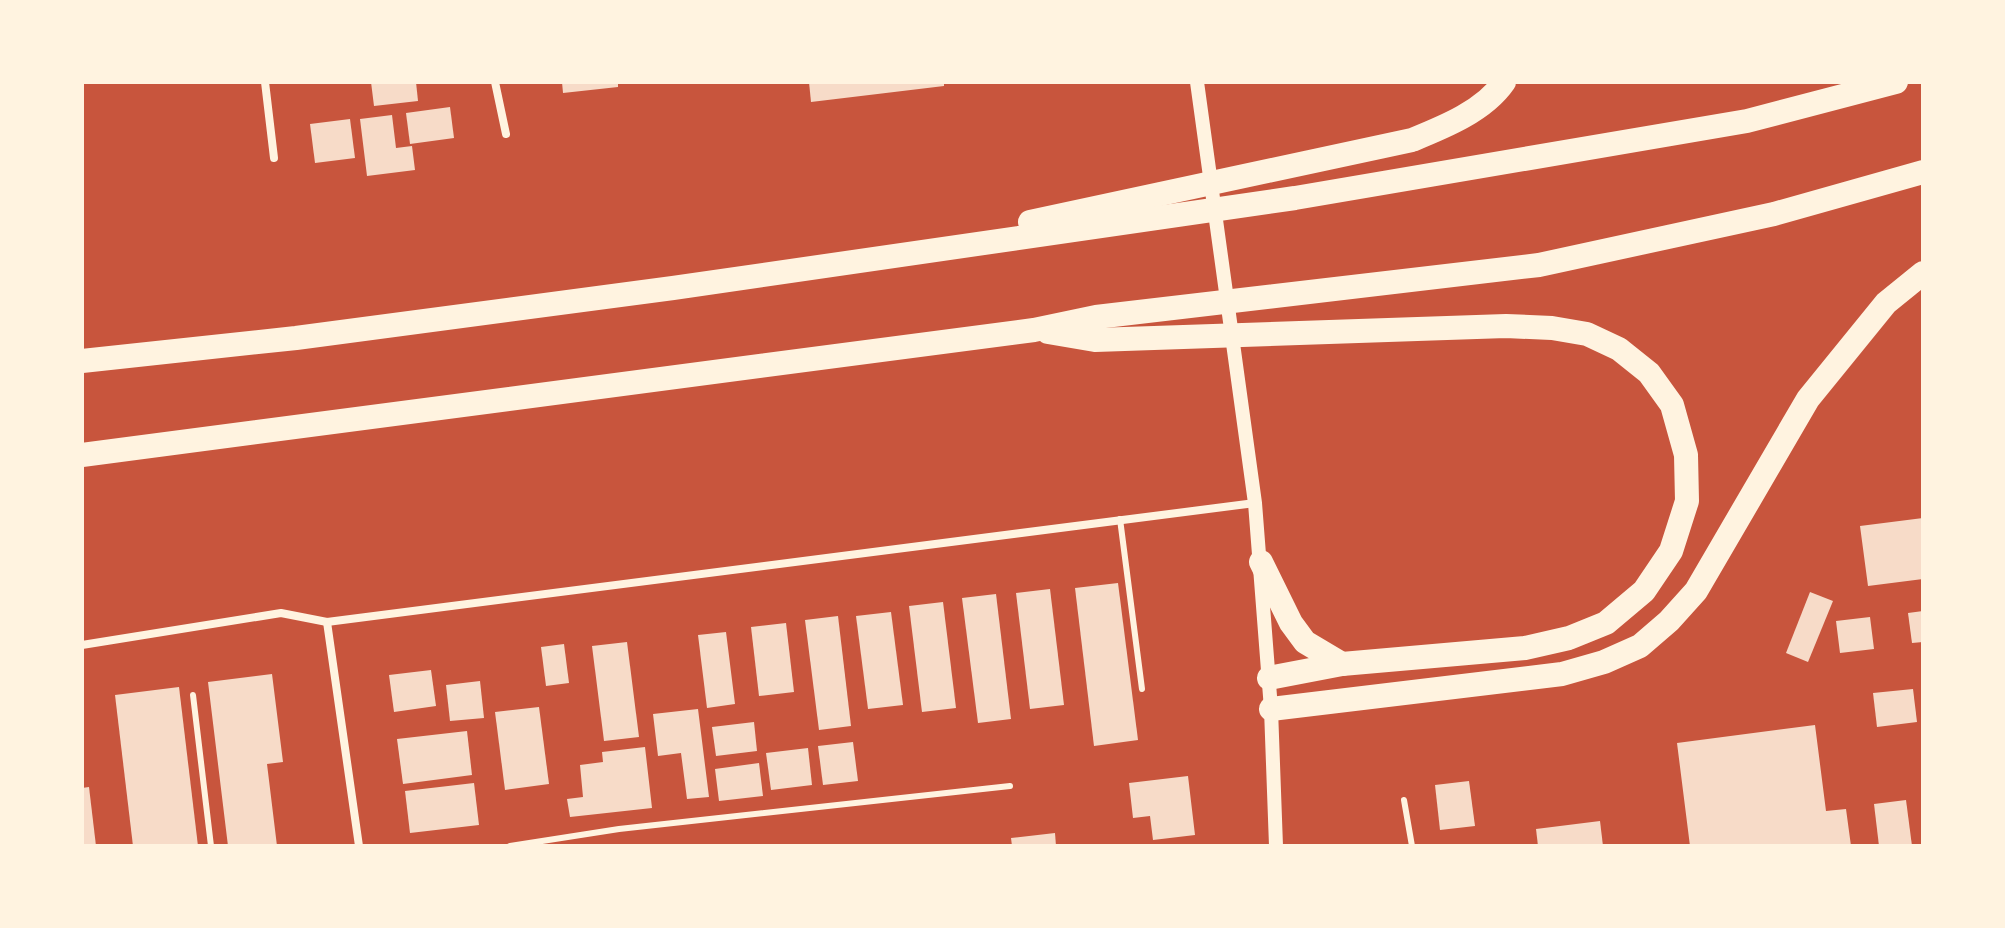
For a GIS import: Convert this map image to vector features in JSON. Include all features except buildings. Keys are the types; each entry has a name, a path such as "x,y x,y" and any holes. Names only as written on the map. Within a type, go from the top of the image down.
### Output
{"highway":[{"path":"82,361 311,336 673,288 879,257 1084,219 1289,167 1412,140 1455,122 1497,91 1504,82"},
{"path":"1084,219 1295,198 1747,121 1896,82"},
{"path":"1095,329 1292,296 1539,265 1774,214 1923,172"},
{"path":"1271,709 1562,674 1604,662 1640,646 1669,621 1696,591 1808,399 1886,303 1923,273"},
{"path":"82,455 1034,330 1305,334 1506,326 1552,328 1587,334 1619,349 1649,373 1672,405 1686,455 1687,501 1671,551 1644,591 1606,623 1569,638 1525,648 1342,664 1269,678"},
{"path":"1261,562 1291,623 1305,642 1342,664"}],"street":[{"path":"265,82 274,158"},
{"path":"495,82 506,134"},
{"path":"1197,82 1255,503 1271,709 1276,846"},
{"path":"82,645 281,613 327,622 1255,503"},
{"path":"327,622 359,846"}],"lane":[{"path":"1120,519 1142,689"},
{"path":"193,695 211,846"},
{"path":"510,846 619,829 1010,786"},
{"path":"1404,800 1412,846"}]}
